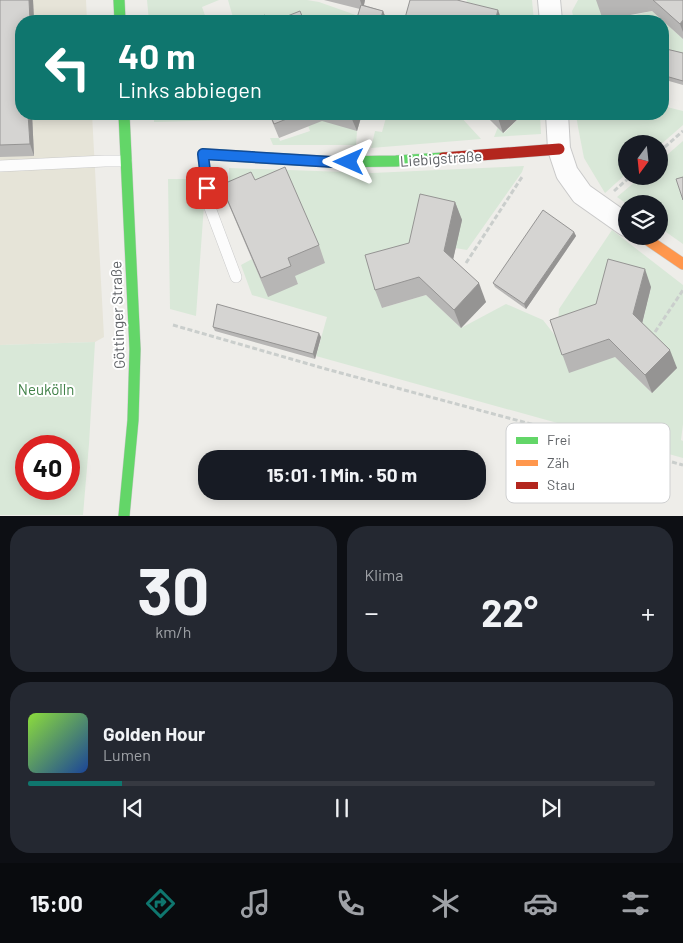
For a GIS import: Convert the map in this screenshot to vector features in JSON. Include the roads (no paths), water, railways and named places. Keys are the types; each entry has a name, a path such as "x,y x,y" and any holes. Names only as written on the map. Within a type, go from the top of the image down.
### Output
{"street":[{"path":"119,0 120,15"},
{"path":"549,0 550,15"},
{"name":"Göttinger Straße","path":"124,120 135,349 133,420 124,516"},
{"path":"557,120 559,150 567,173 582,194 618,219"},
{"name":"Liebigstraße","path":"203,154 333,162 396,161 559,150"},
{"path":"655,245 683,264"}],"lane":[{"path":"203,154 209,205 236,278"},
{"path":"0,166 126,161"}],"park label":[{"name":"Neukölln","path":"46,389"}]}
